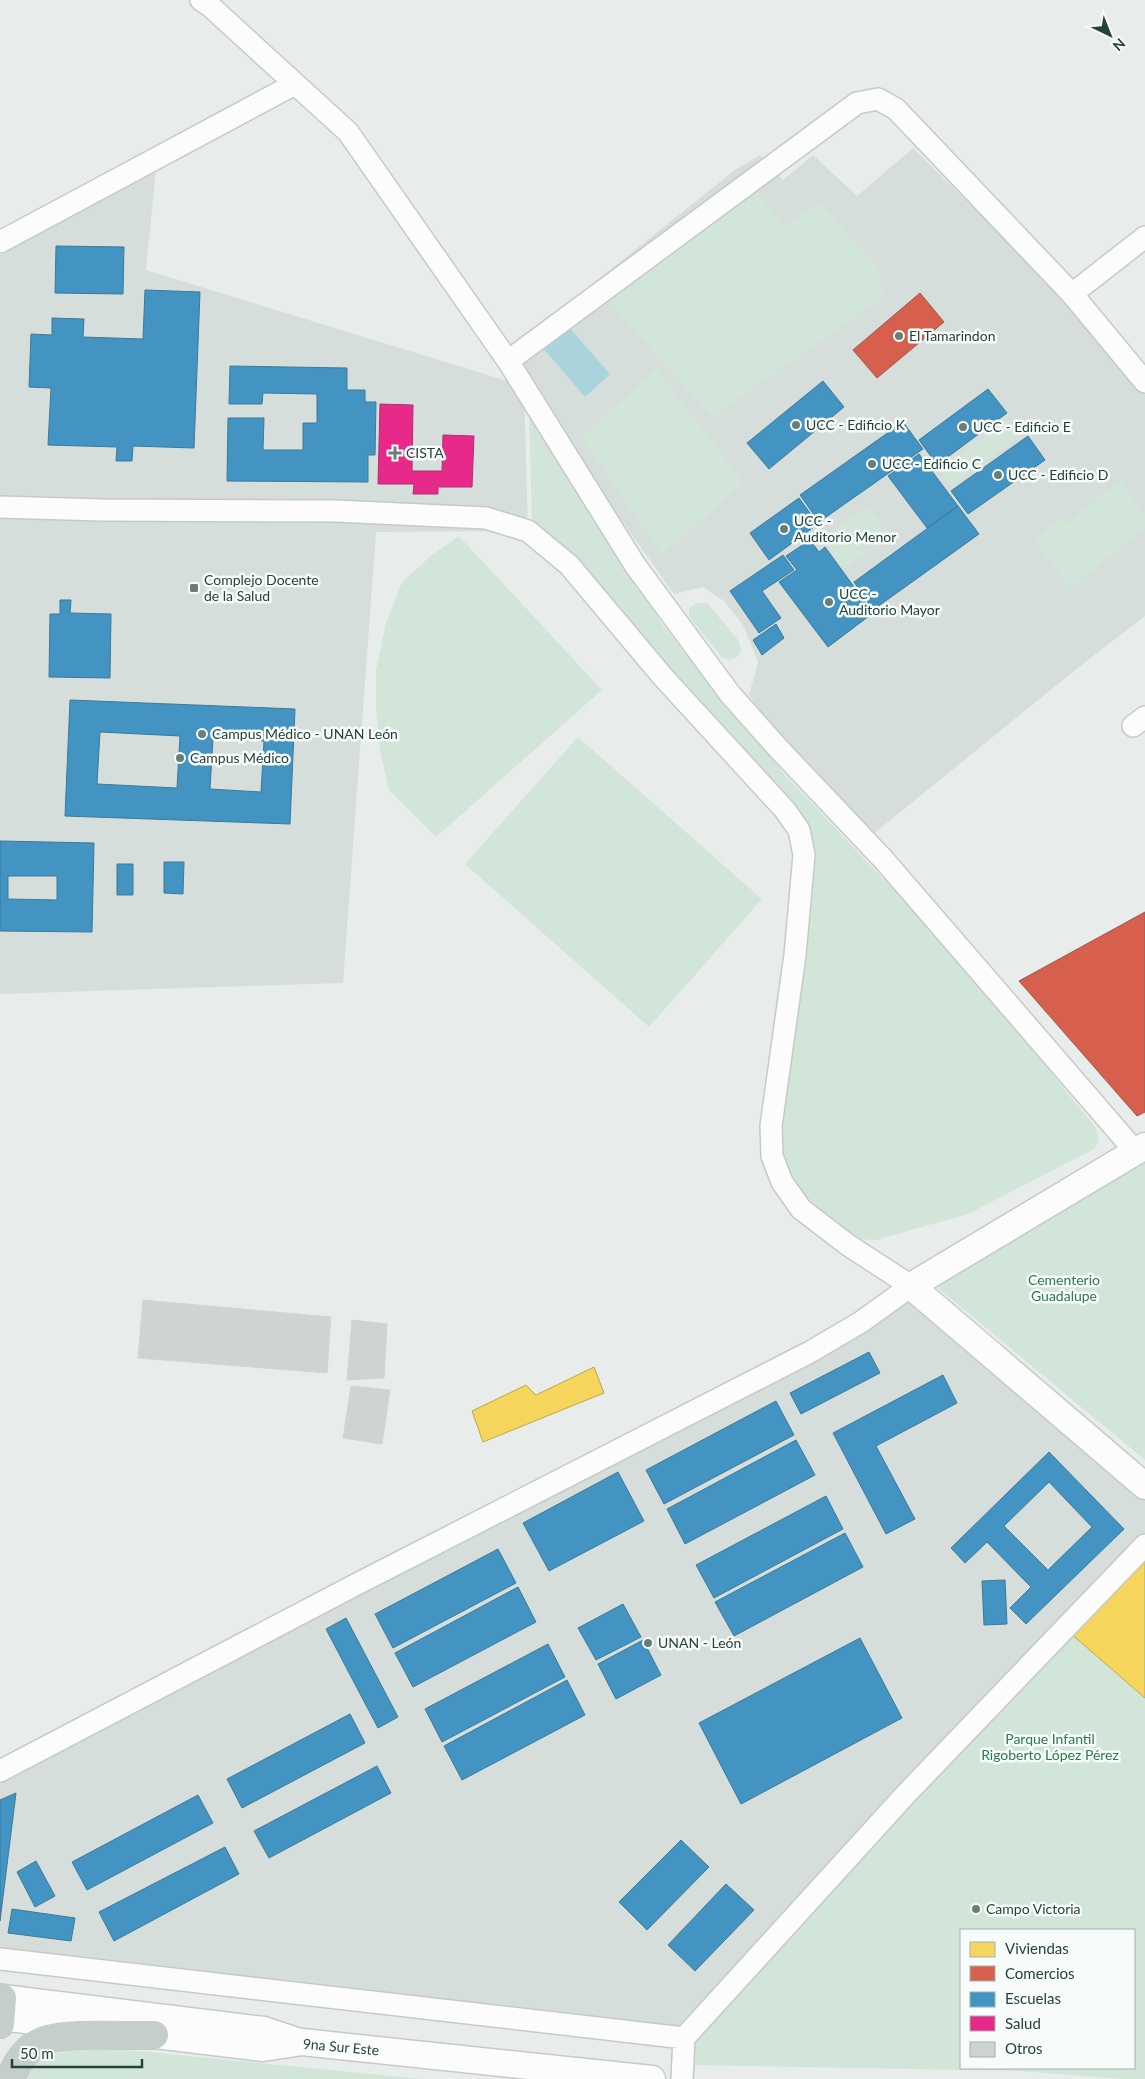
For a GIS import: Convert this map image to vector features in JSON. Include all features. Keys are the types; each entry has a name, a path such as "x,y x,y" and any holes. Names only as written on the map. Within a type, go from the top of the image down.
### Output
{"highway":[{"path":"10,2079 15,2066 26,2052 41,2041 58,2036 154,2035"}],"street":[{"path":"0,1771 348,1589 810,1352 861,1322 911,1286 1140,1148 883,859 777,748 730,694 635,565 508,361 348,132 210,6 201,0"},
{"path":"0,242 295,84"},
{"path":"508,361 857,104 878,99 896,109 1072,294 1145,382"},
{"path":"1072,294 1145,237"},
{"path":"0,507 102,510 336,511 486,518 528,531 569,565 663,677 785,810 799,830 804,855 795,955 771,1126 772,1156 782,1182 801,1209 848,1245 911,1286 1145,1486"},
{"path":"682,2079 684,2038 907,1793 1145,1545"},
{"path":"0,1959 684,2038"},
{"path":"1,2011 264,2030 302,2042"},
{"name":"9na Sur Este","path":"1,2011 154,2035 263,2048 302,2042 508,2071 652,2079"}],"shaded area":[{"path":"913,148 1068,302 1145,395 1145,616 1074,671 872,835 774,732 749,695 758,662 743,625 724,601 703,587 674,594 508,361 566,305 735,170 760,155 783,180 813,155 857,196"},
{"name":"Campus Médico","path":"156,170 146,270 524,386 528,531 376,532 343,983 0,994 0,255"},
{"name":"UNAN - León","path":"900,1295 1145,1500 1145,1545 684,2038 0,1959 0,1771"}],"green space":[{"path":"745,178 784,227 819,203 879,268 882,298 712,417 603,295"},
{"path":"656,369 744,483 662,554 582,437"},
{"path":"529,411 621,549 661,623 784,774 908,905 1000,1010 1096,1128 1099,1140 1094,1149 968,1214 876,1240 854,1239 786,1179 780,1149 813,850 532,524"},
{"path":"1009,419 1021,435 951,486 940,470"},
{"path":"1119,481 1145,514 1145,529 1070,588 1033,540 1059,519 1064,525"},
{"path":"867,506 890,535 845,569 821,539"},
{"path":"459,536 602,690 436,837 389,790 381,755 376,710 376,670 386,623 402,582 432,555"},
{"path":"697,603 707,603 739,641 741,651 736,658 728,660 722,657 689,617 689,608"},
{"path":"578,737 762,899 649,1027 465,864"},
{"name":"Cementerio Guadalupe","path":"1145,1152 1145,1460 939,1289 929,1272"},
{"name":"Campo Victoria","path":"1069,1632 1145,1698 1145,2079 1121,2079 1019,2071 694,2065 697,2025"},
{"path":"87,2046 422,2079 28,2079 26,2073 45,2056"}],"water":[{"path":"568,326 610,374 585,397 543,348"}],"building: Viviendas":[{"path":"594,1367 604,1393 483,1442 472,1411 526,1385 536,1395"},
{"path":"1145,1551 1145,1698 1069,1632"}],"building: Comercios":[{"name":"El Tamarindon","path":"920,293 944,322 877,378 853,350"},
{"path":"1145,912 1145,1112 1137,1116 1019,981"}],"building: Escuelas":[{"path":"56,246 124,247 123,294 55,293"},
{"path":"145,290 200,292 194,448 133,446 132,461 116,461 117,447 48,445 51,388 29,387 31,334 52,335 52,318 84,319 83,337 143,339"},
{"path":"230,366 347,368 347,390 365,390 365,402 376,402 375,455 368,455 368,482 227,481 228,418 264,418 263,450 303,450 303,423 317,423 317,394 263,393 262,404 229,404"},
{"name":"UCC - Edificio K","path":"823,381 844,407 769,469 747,443"},
{"name":"UCC - Edificio E","path":"988,389 1007,413 937,465 919,440"},
{"name":"UCC - Edificio C","path":"903,422 923,449 819,522 800,495"},
{"name":"UCC - Edificio D","path":"1028,436 1045,460 968,514 951,491"},
{"path":"919,454 958,506 927,528 888,476"},
{"name":"UCC - Auditorio Menor","path":"799,498 818,524 769,560 750,533"},
{"path":"958,506 979,534 873,610 854,582"},
{"name":"UCC - Auditorio Mayor","path":"810,540 819,552 825,547 873,613 828,647 779,582 797,570 786,556"},
{"path":"783,555 794,570 762,591 781,618 759,633 730,591"},
{"path":"60,600 71,600 70,613 111,614 110,678 49,677 50,614 60,614"},
{"path":"776,624 784,638 762,655 753,640"},
{"path":"70,700 295,709 290,824 65,816","holes":["100,732 180,736 177,788 97,784","213,738 264,741 261,792 210,789"]},
{"path":"0,841 94,843 92,932 0,931","holes":["8,876 57,876 57,900 8,899"]},
{"path":"164,862 184,862 183,894 164,893"},
{"path":"117,864 133,864 133,895 117,895"},
{"path":"869,1352 880,1373 801,1414 790,1393"},
{"path":"943,1375 957,1403 876,1446 915,1519 886,1534 833,1433"},
{"path":"776,1401 794,1435 664,1504 646,1470"},
{"path":"796,1440 815,1475 685,1544 667,1509"},
{"path":"1049,1452 1124,1529 1026,1624 1010,1608 1031,1587 987,1542 965,1563 951,1548","holes":["1049,1482 1092,1527 1048,1570 1004,1526"]},
{"path":"618,1472 644,1521 549,1571 523,1523"},
{"path":"826,1496 843,1529 714,1598 696,1565"},
{"path":"845,1533 863,1567 734,1636 715,1602"},
{"path":"498,1549 516,1583 393,1648 375,1614"},
{"path":"1005,1580 1007,1624 984,1625 982,1581"},
{"path":"518,1587 536,1622 413,1687 395,1653"},
{"path":"623,1604 641,1637 596,1660 578,1628"},
{"path":"346,1618 398,1717 378,1728 326,1629"},
{"path":"860,1638 902,1718 741,1804 699,1723"},
{"path":"643,1640 661,1675 616,1699 598,1664"},
{"path":"548,1644 565,1677 442,1742 425,1709"},
{"path":"567,1680 585,1715 462,1780 444,1746"},
{"path":"350,1714 365,1743 242,1808 227,1779"},
{"path":"377,1766 391,1793 269,1858 254,1831"},
{"path":"16,1793 0,1921 0,1800"},
{"path":"198,1795 213,1823 87,1890 72,1862"},
{"path":"681,1840 709,1867 647,1930 619,1902"},
{"path":"225,1847 239,1874 114,1941 99,1912"},
{"path":"36,1861 55,1896 35,1907 17,1872"},
{"path":"726,1884 754,1910 695,1971 668,1945"},
{"path":"12,1909 75,1918 71,1941 8,1933"}],"building: Salud":[{"name":"CISTA","path":"380,404 413,405 412,471 442,471 443,435 474,436 472,487 438,487 438,494 413,494 414,484 378,484"}],"building: Otros":[{"path":"143,1300 331,1317 327,1373 138,1358"},
{"path":"352,1320 387,1324 384,1378 347,1380"},
{"path":"351,1386 390,1390 382,1444 343,1438"}],"place":[{"name":"El Tamarindon","path":"899,336"},
{"name":"UCC - Edificio K","path":"796,425"},
{"name":"UCC - Edificio E","path":"963,427"},
{"name":"CISTA","path":"395,453"},
{"name":"UCC - Edificio C","path":"872,464"},
{"name":"UCC - Edificio D","path":"998,475"},
{"name":"UCC - Auditorio Menor","path":"784,529"},
{"name":"Complejo Docente de la Salud","path":"194,588"},
{"name":"UCC - Auditorio Mayor","path":"829,602"},
{"name":"Campus Médico - UNAN León","path":"202,734"},
{"name":"Campus Médico","path":"180,758"},
{"name":"UNAN - León","path":"648,1643"},
{"name":"Campo Victoria","path":"976,1909"}],"park label":[{"name":"Parque Infantil Rigoberto López Pérez","path":"1050,1748"}]}
